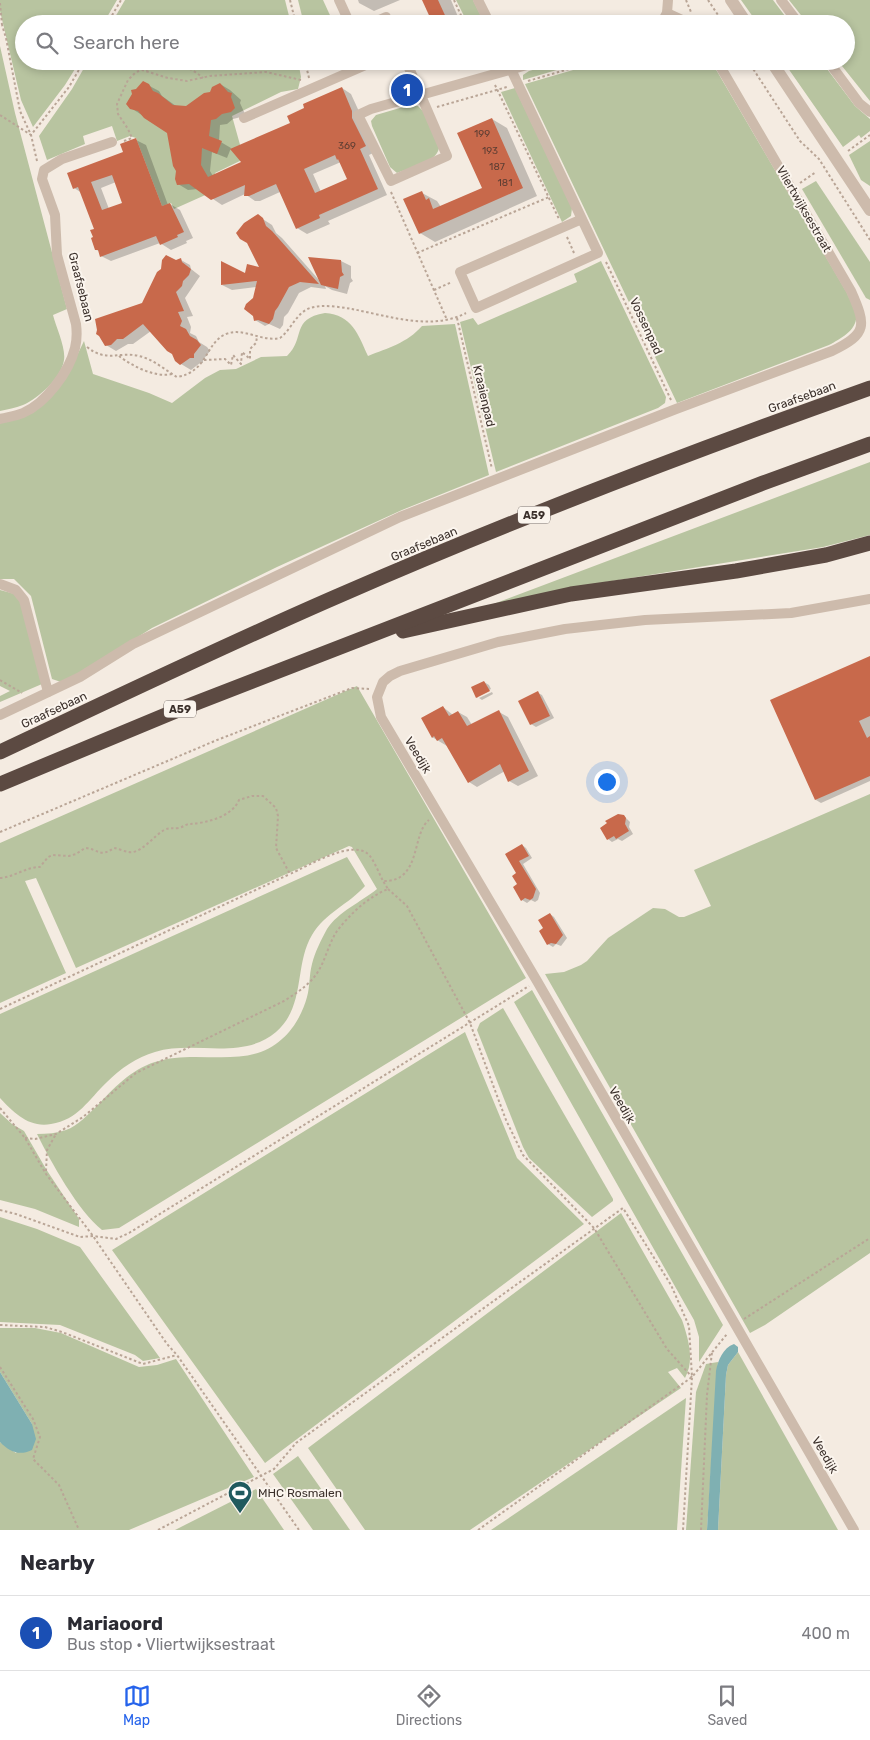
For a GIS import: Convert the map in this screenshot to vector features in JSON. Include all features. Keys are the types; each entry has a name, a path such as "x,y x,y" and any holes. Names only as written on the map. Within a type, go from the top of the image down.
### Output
{"highway":[{"name":"A59","path":"813,408 870,379"},
{"name":"Graafsebaan","path":"0,752 344,593 554,507 870,388"},
{"name":"A59","path":"0,784 178,710 763,483 870,444"},
{"name":"A59","path":"362,639 447,623 571,594 736,571 826,555 870,543"}],"street":[{"path":"340,0 346,15"},
{"path":"478,0 486,15"},
{"path":"668,0 667,13 671,15"},
{"path":"731,0 741,15"},
{"path":"781,0 792,15"},
{"path":"244,118 311,85 349,70"},
{"path":"410,70 421,96 427,110 447,156 392,181 358,115 371,109 421,96 495,70"},
{"path":"511,70 582,219 598,253 476,308 460,272 582,219"},
{"name":"Vliertwijksestraat","path":"722,70 851,291 861,313 860,331 850,342 832,351"},
{"path":"777,70 870,210"},
{"path":"835,70 859,103 870,112"},
{"path":"42,179 44,170 62,159 112,142"},
{"name":"Graafsebaan","path":"0,419 23,413 47,397 67,366 75,348 76,324 57,255 55,215 42,179"},
{"name":"Graafsebaan","path":"0,715 80,677 133,644 400,517 676,409 832,351"},
{"name":"Graafsebaan","path":"0,584 16,590 24,600 48,692"},
{"path":"379,690 383,682 400,671 498,642 555,631 645,620 791,613 870,599"},
{"name":"Veedijk","path":"379,690 377,698 382,717 854,1530"}],"path":[{"path":"112,15 121,0"},
{"path":"290,0 294,15"},
{"path":"454,0 461,15"},
{"path":"708,0 718,15"},
{"path":"0,4 1,26 6,38 20,111 31,135 42,179"},
{"path":"31,135 69,87 79,70"},
{"path":"112,142 117,143 132,138 118,114 117,104 128,80 136,72 146,70 187,81 266,72 311,85"},
{"path":"192,70 203,78"},
{"path":"307,70 311,85"},
{"path":"427,110 565,70"},
{"path":"754,70 800,141 819,160 870,240"},
{"path":"417,253 549,197 497,90"},
{"path":"0,115 31,135"},
{"path":"848,151 870,136"},
{"path":"792,188 816,172"},
{"path":"392,181 388,187 447,320"},
{"name":"Vossenpad","path":"598,253 603,256 676,409"},
{"path":"434,290 463,278"},
{"path":"77,336 97,354 105,356 137,355 146,358 177,377 191,372 204,360 216,341 224,335 242,332 273,339 280,338 302,313 309,308 322,306 339,307 427,322 457,318 476,308"},
{"name":"Kraaienpad","path":"457,318 494,479"},
{"path":"204,360 225,359 231,365 233,355 241,364 242,352 250,359 250,349 256,343 257,336"},
{"path":"119,356 145,371 172,374"},
{"path":"0,680 33,699"},
{"path":"0,832 217,740 352,688 379,690"},
{"path":"0,878 9,877 32,867 40,867 53,854 69,856 85,848 91,848 99,853 106,853 114,848 134,852 164,830 226,815 236,806 239,800 252,796 262,796 276,808 278,816 276,848 290,874"},
{"path":"383,881 389,881 407,870 414,857 419,833 425,823 439,813"},
{"path":"0,1009 344,850 357,849 369,855 388,889 407,906 470,1023 506,1120 523,1155 594,1228 667,1348 692,1377"},
{"path":"25,1138 35,1140 56,1134 83,1116 136,1073 284,1001 305,988 319,971 337,932 355,912 377,894 388,889"},
{"path":"0,1210 80,1237 93,1236 116,1239 129,1233 537,981"},
{"path":"0,1108 25,1138 46,1174 93,1236 166,1344 177,1355 260,1477 299,1530"},
{"path":"46,1174 47,1150 56,1134"},
{"path":"158,1530 274,1469 296,1443 623,1208 671,1285 689,1326 692,1377 683,1530"},
{"path":"478,1530 692,1377 735,1325 870,1238"},
{"path":"0,1325 45,1327 143,1364 177,1355"},
{"path":"702,1530 707,1395 712,1352"},
{"path":"0,1367 34,1419 40,1437 33,1459 59,1485 79,1530"}],"green space":[{"path":"0,0 117,0 108,15 15,15 15,70 74,70 33,127 21,100 0,11"},
{"path":"125,0 285,0 289,15 116,15"},
{"path":"298,0 323,0 330,15 302,15"},
{"path":"456,0 473,0 480,15 464,15"},
{"path":"741,0 773,0 784,15 752,15"},
{"path":"789,0 870,0 870,101 845,70 855,70 855,15 801,15"},
{"path":"0,46 15,113 67,309 53,315 64,355 59,373 42,393 29,402 0,411"},
{"path":"83,70 300,70 301,77 298,89 281,92 232,116 244,159 215,173 221,188 174,209 171,203 162,206 136,138 130,136 117,141 112,126 83,136 85,144 47,160 39,136"},
{"path":"557,70 523,80 523,75 529,71"},
{"path":"573,70 716,70 847,293 856,312 855,324 852,329 829,345 677,403 525,84"},
{"path":"789,70 828,70 855,106 870,119 870,131 861,138 859,135 843,147"},
{"path":"515,88 572,208 571,216 562,222 501,92"},
{"path":"410,105 418,106 423,111 439,148 433,158 428,161 397,173 390,167 371,121 376,115"},
{"path":"870,141 870,186 861,180 849,155"},
{"path":"816,181 870,262 870,300 866,298 802,189"},
{"path":"601,261 666,397 665,403 658,408 496,472 460,322 473,318 478,325 577,282 574,274"},
{"path":"325,313 342,317 353,327 368,356 404,341 422,326 455,324 489,475 402,510 277,567 152,628 73,678 61,682 52,679 31,596 14,579 0,579 0,422 29,414 71,368 84,341 93,374 172,403 205,378 220,370 236,369 261,357 287,356 296,343 303,324 314,316"},
{"path":"870,462 870,535 823,547 569,588 488,606"},
{"path":"0,590 15,594 22,601 42,684 0,702 0,696 10,691 0,686"},
{"path":"357,686 526,978 119,1228 102,1230 93,1222 75,1199 57,1172 37,1134 59,1132 74,1126 86,1117 123,1080 146,1065 171,1058 238,1057 269,1049 286,1035 298,1020 308,993 313,960 327,929 343,912 377,889 352,847 349,846 76,968 36,878 25,881 66,973 0,1003 0,843"},
{"path":"870,794 870,1253 765,1325 750,1333 545,974 564,972 581,965 608,938 653,908 665,909 679,917 684,917 711,906 694,870"},
{"path":"347,857 365,886 317,927 312,935 303,959 292,1010 276,1032 263,1041 248,1046 170,1049 148,1054 135,1060 117,1073 82,1108 60,1122 43,1125 36,1124 16,1114 0,1098 0,1014"},
{"path":"532,990 723,1325 699,1362 699,1337 694,1320 514,1002"},
{"path":"503,1008 613,1199 613,1201 592,1217 529,1158 523,1147 477,1030 480,1023"},
{"path":"465,1032 517,1158 584,1224 265,1463 112,1250"},
{"path":"0,1113 12,1124 24,1131 79,1219 79,1227 35,1209 0,1200"},
{"path":"621,1213 682,1320 689,1349 690,1364 685,1378 677,1368 668,1372 681,1388 470,1530 365,1530 308,1448"},
{"path":"0,1217 37,1229 80,1247 160,1358 143,1361 135,1355 60,1325 0,1322"},
{"path":"0,1328 35,1328 61,1333 139,1367 157,1365 176,1359 254,1477 129,1530 0,1530 0,1442 16,1453 32,1424 0,1372"},
{"path":"738,1352 838,1530 718,1530 726,1375 728,1365"},
{"path":"718,1362 707,1530 686,1530 696,1392 706,1364"},
{"path":"686,1398 677,1530 491,1530"},
{"path":"298,1456 350,1530 313,1530 273,1474"},
{"name":"MHC Rosmalen","path":"256,1489 284,1530 175,1530"}],"water":[{"path":"734,1344 738,1347 738,1352 728,1365 726,1375 718,1530 707,1530 716,1371 722,1355 727,1348"},
{"path":"0,1372 32,1424 36,1439 32,1450 27,1452 15,1452 0,1442"}],"building":[{"path":"422,0 438,0 445,15 429,15"},
{"path":"143,81 149,84 153,91 173,105 186,106 204,93 210,92 212,87 220,83 228,92 232,93 231,97 235,108 231,112 211,120 209,136 222,141 217,154 202,148 201,165 208,177 241,162 230,149 290,123 287,116 304,108 303,104 342,87 352,111 352,118 366,146 360,149 378,189 319,215 320,218 296,229 276,184 249,196 244,196 245,185 211,200 189,184 177,185 175,179 176,171 173,166 167,133 144,118 138,111 130,109 126,104 132,94 131,90 136,89","holes":["335,155 347,179 315,193 304,169"]},
{"path":"492,118 523,188 419,234 403,199 422,191 426,200 429,198 433,209 482,188 457,133"},
{"path":"136,138 162,206 170,203 184,232 177,235 178,237 160,245 156,236 100,257 98,250 95,250 91,238 93,237 90,230 94,229 78,187 73,189 67,173 123,152 120,144","holes":["112,175 122,203 102,210 91,182"]},
{"path":"258,214 263,218 266,226 319,284 300,282 289,287 269,324 258,320 254,321 253,316 244,309 246,304 253,298 257,281 221,285 221,261 245,273 247,264 259,267 247,243 240,239 236,233 244,223"},
{"path":"166,255 176,260 181,258 182,262 191,269 182,286 176,292 184,311 178,312 182,321 180,326 186,329 190,336 201,345 194,354 194,358 190,358 180,365 143,324 123,339 117,339 111,345 105,346 96,334 95,319 142,303 157,272 161,269 162,260"},
{"path":"308,257 341,260 344,275 340,277 338,289 321,285"},
{"path":"870,656 870,716 859,721 867,738 870,736 870,776 815,800 770,700"},
{"path":"484,681 490,691 476,698 471,687"},
{"path":"538,691 550,716 530,725 518,701"},
{"path":"443,706 449,716 458,711 467,726 499,710 529,771 508,782 500,764 468,783 442,738 437,741 434,736 432,738 421,718"},
{"path":"618,814 624,815 626,818 625,824 629,831 616,839 614,836 607,840 600,828 607,823 605,821"},
{"path":"522,844 529,856 519,861 536,889 533,898 530,900 525,898 521,901 513,887 517,884 512,876 516,873 505,854"},
{"path":"550,913 563,935 556,944 551,943 547,945 539,931 543,928 538,920"}],"place":[{"name":"Mariaoord","path":"407,90"},
{"name":"MHC Rosmalen","path":"240,1514"}]}
